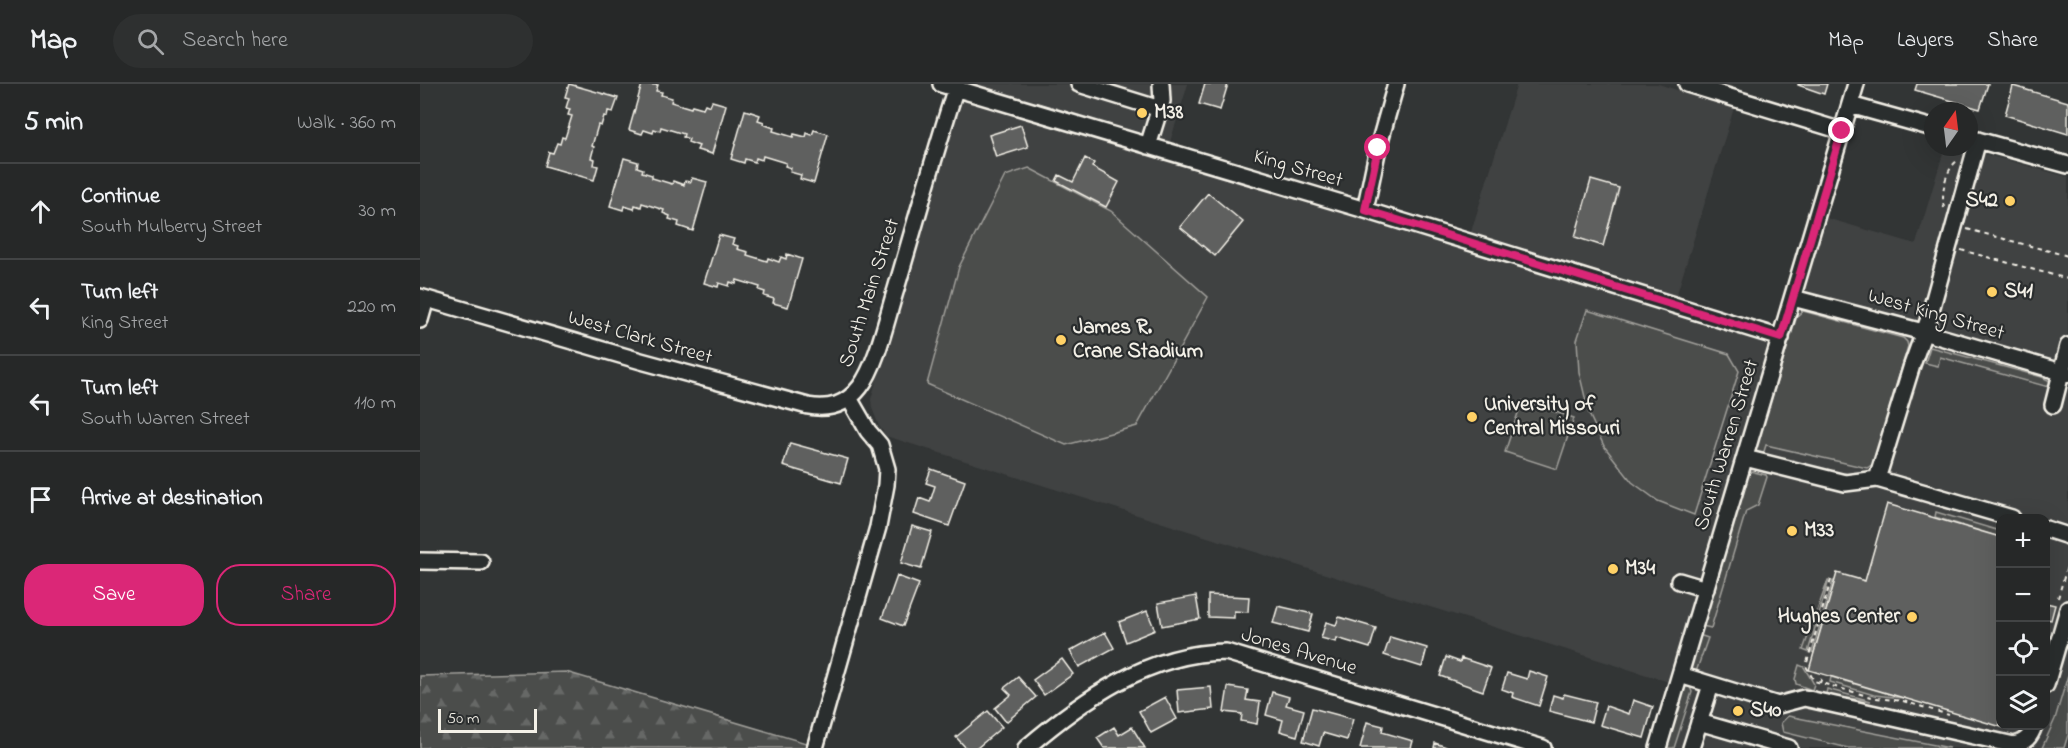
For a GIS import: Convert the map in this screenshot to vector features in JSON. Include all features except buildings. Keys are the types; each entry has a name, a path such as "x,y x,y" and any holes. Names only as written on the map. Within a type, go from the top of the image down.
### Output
{"street":[{"path":"1079,84 1160,109"},
{"path":"1148,146 1162,101 1161,84"},
{"path":"1365,210 1378,148 1396,84"},
{"path":"1687,84 1842,131"},
{"name":"South Warren Street","path":"1658,748 1856,84"},
{"name":"King Street","path":"951,85 1781,338"},
{"name":"South Main Street","path":"815,748 878,527 886,485 887,469 880,445 849,398 867,378 882,336 951,85"},
{"path":"1850,105 1924,126"},
{"path":"1978,140 2068,165"},
{"path":"1876,479 1928,321 1954,225 1969,156"},
{"path":"420,320 423,298"},
{"name":"West Clark Street","path":"423,298 808,406 830,407 839,405 849,398"},
{"name":"West King Street","path":"1793,298 2065,373"},
{"path":"2053,405 2065,373 2068,346"},
{"path":"1744,458 1845,483 1876,479 1996,514"},
{"path":"2050,530 2068,536"},
{"path":"420,561 481,562"},
{"path":"1679,581 1706,589"},
{"path":"2049,676 2068,609"},
{"name":"Jones Avenue","path":"1026,748 1060,718 1105,688 1179,658 1206,652 1226,652 1543,748"},
{"path":"1680,675 1778,705 1804,698 2014,745 2024,742 2031,736 2033,730"},
{"path":"1691,748 1711,685"},
{"path":"1699,722 1789,748"}],"path":[{"path":"1954,225 2068,256"},
{"path":"1948,246 2068,279"},
{"path":"1831,580 1810,659 1806,666 1814,681 1875,698 1903,701 1948,715"},
{"path":"1820,682 1823,675"}],"shaded area":[{"name":"University of Central Missouri","path":"964,84 1188,84 1165,158 1465,251 1517,84 1658,84 1734,108 1671,313 1785,348 1826,218 1916,244 1942,156 1978,156 1978,152 2068,177 2068,748 1668,748 1685,687 886,436 872,408 871,399"}],"green space":[{"name":"James R. Crane Stadium","path":"1029,168 1111,211 1208,297 1137,426 1066,445 927,384 959,267 1005,176"},
{"path":"1587,310 1729,354 1739,371 1694,515 1658,501 1632,482 1604,446 1589,414 1579,372 1577,340"},
{"path":"1803,311 1903,338 1907,342 1908,346 1873,464 1867,468 1766,445 1762,458 1757,457 1755,452 1797,316"},
{"path":"1930,347 2042,377 2050,381 2052,388 1940,357 1938,366 1925,363"},
{"path":"1522,401 1574,418 1557,469 1505,452"},
{"path":"1750,471 1767,477 1758,505 1746,511 1711,628 1702,626 1748,474"},
{"path":"1936,512 1996,530 1996,536 1935,517"},
{"path":"1829,580 1808,652 1803,650"},
{"path":"1833,581 1835,581 1814,653 1812,652"},
{"path":"1699,635 1708,638 1696,672 1690,667"},
{"path":"1799,665 1804,667 1814,684 1812,690 1796,684"},
{"path":"566,672 806,743 805,748 420,748 420,676"},
{"path":"2068,675 2068,735 2064,748 2042,748 2055,719"},
{"path":"1831,677 1903,698 1874,695 1830,682"},
{"path":"1690,687 1692,692 1674,748 1665,748 1683,690"},
{"path":"1827,689 1871,701 1832,696 1826,694"},
{"path":"1788,716 1950,748 1848,748 1783,732 1781,723"}],"place":[{"name":"M38","path":"1142,113"},
{"name":"S42","path":"2010,201"},
{"name":"S41","path":"1992,292"},
{"name":"James R. Crane Stadium","path":"1061,340"},
{"name":"University of Central Missouri","path":"1472,417"},
{"name":"M33","path":"1792,531"},
{"name":"M34","path":"1613,569"},
{"name":"Hughes Center","path":"1912,617"},
{"name":"S40","path":"1738,711"}],"route":[{"path":"1378,148 1365,210 1781,338 1842,131"}]}
